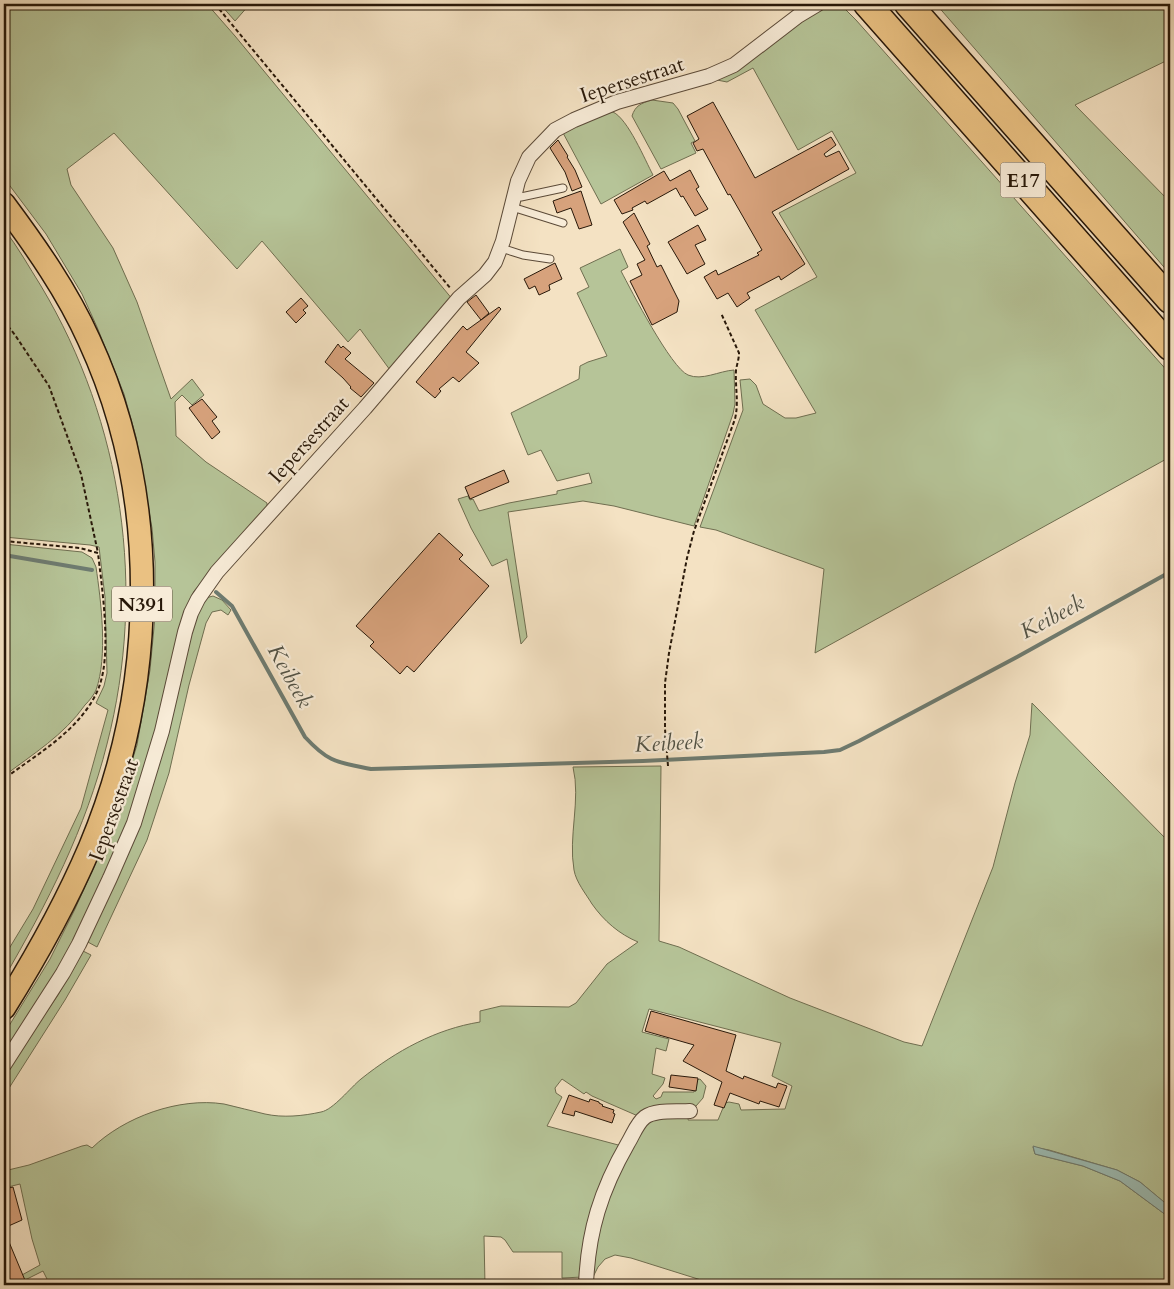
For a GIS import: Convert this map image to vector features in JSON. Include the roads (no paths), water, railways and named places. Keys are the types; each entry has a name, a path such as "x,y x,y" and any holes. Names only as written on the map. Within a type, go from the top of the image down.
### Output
{"highway":[{"name":"E17","path":"908,4 1170,300"},
{"name":"E17","path":"871,8 1170,348"}],"main road":[{"name":"N391","path":"4,204 54,274 72,305 89,340 114,401 130,464 138,513 142,590 141,636 132,704 120,760 104,809 70,892 49,933 4,1008"}],"street":[{"name":"Iepersestraat","path":"4,1065 64,973 110,878 134,823 160,738 184,632 198,599 217,572 365,408 459,298 485,275 495,262 501,248 518,181 529,157 555,130 574,120 616,102 709,76 734,65 798,16 818,4"},
{"path":"586,1285 592,1232 600,1200 638,1125 644,1118 652,1114 690,1111"}],"lane":[{"path":"513,201 562,188"},
{"path":"513,201 563,223"},
{"path":"501,248 523,256 550,259"}],"water":[{"path":"1033,1146 1117,1170 1140,1182 1170,1207 1170,1218 1120,1181 1083,1166 1035,1154"}],"waterway":[{"name":"Keibeek","path":"4,555 92,570"},
{"name":"Keibeek","path":"216,592 232,606 305,737 327,757 350,765 371,769 643,761 840,750 1017,657 1170,572"}]}
